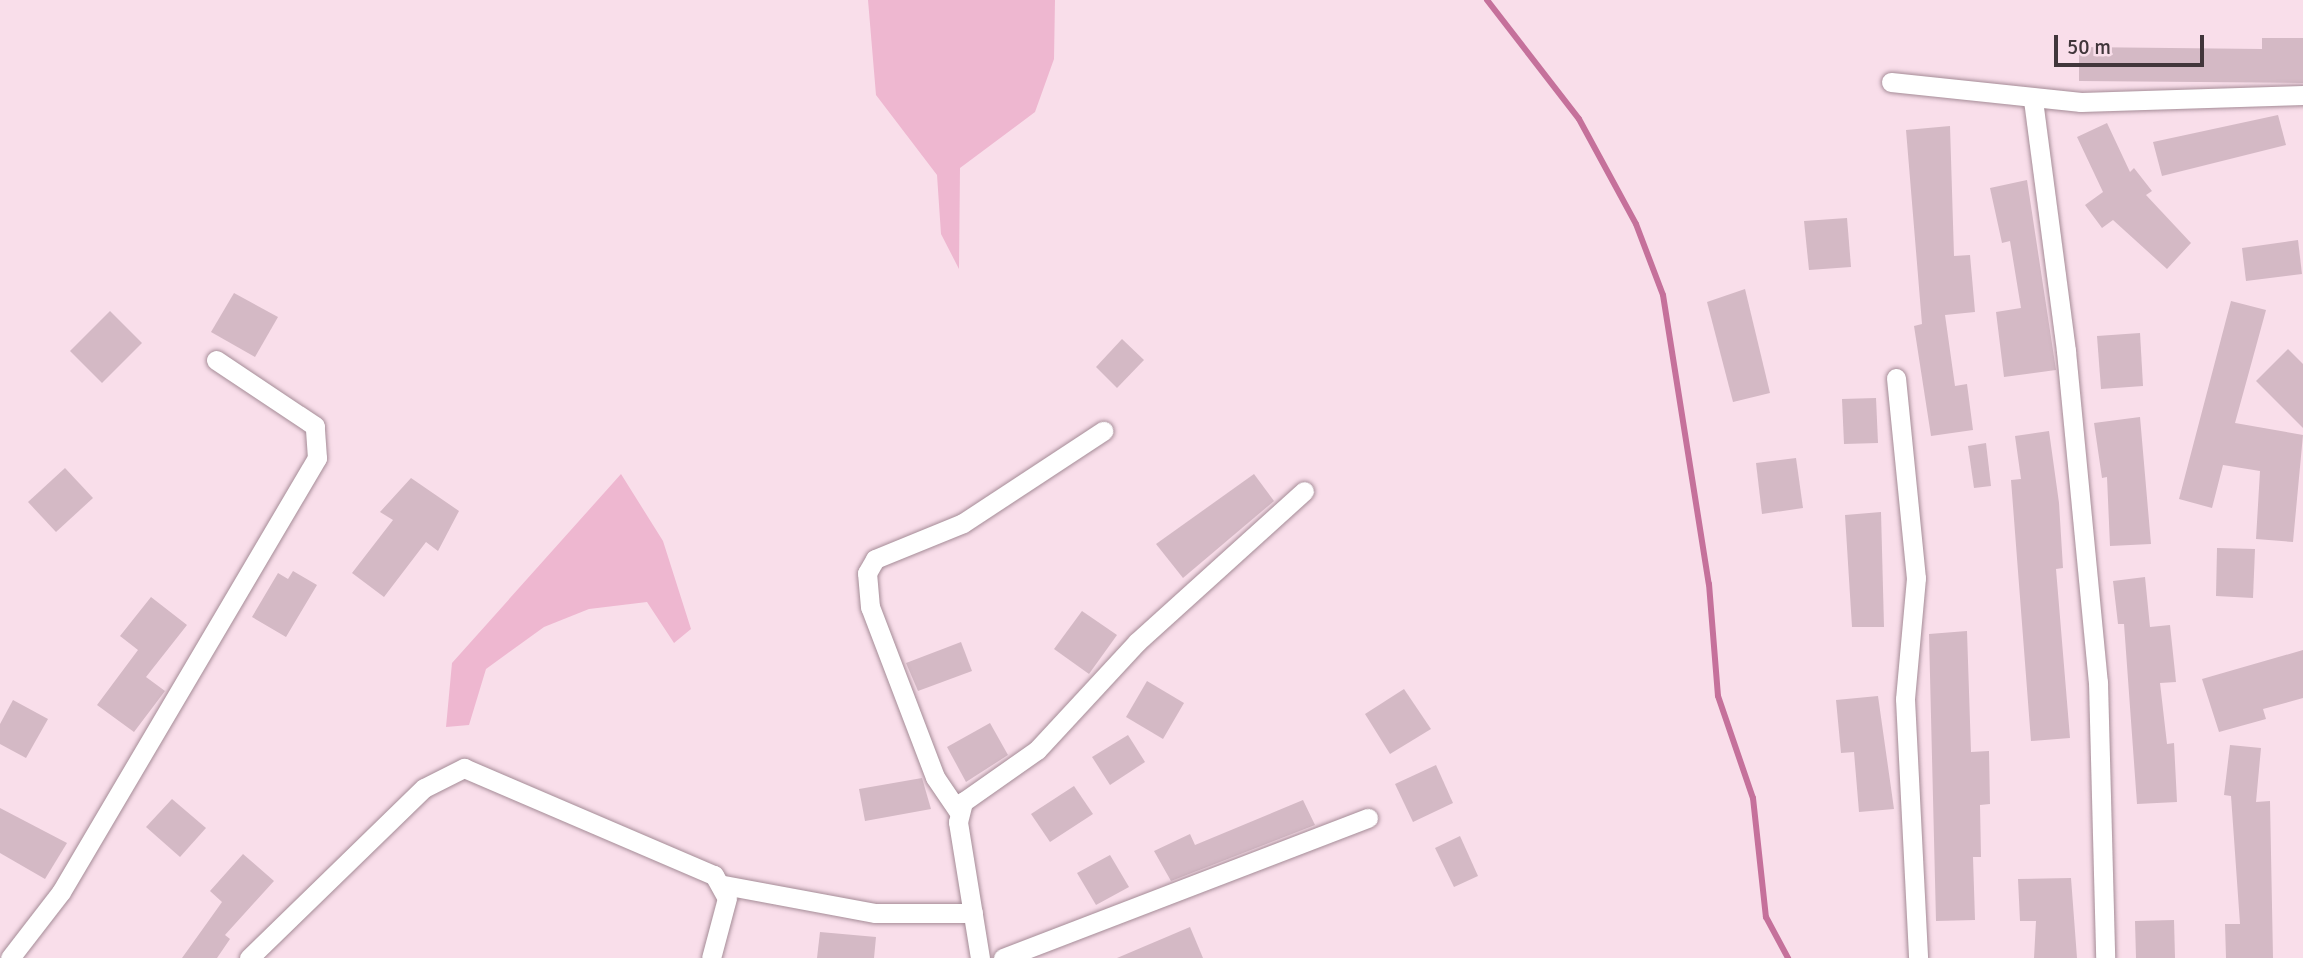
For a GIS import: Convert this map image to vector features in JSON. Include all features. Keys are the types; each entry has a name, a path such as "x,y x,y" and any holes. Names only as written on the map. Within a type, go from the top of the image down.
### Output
{"street":[{"path":"1891,82 2033,100 2303,95"},
{"path":"2033,100 2066,351 2098,681 2105,958"},
{"path":"10,958 61,891 317,458 315,426 216,360"},
{"path":"1896,378 1916,578 1905,699 1918,958"},
{"path":"980,958 958,811 935,777 870,607 867,573 875,559 963,523 1103,431"},
{"path":"958,811 975,791 1037,750 1137,642 1304,491"},
{"path":"249,958 449,770 484,773 573,817 678,855 724,885 874,913 973,913"},
{"path":"1003,958 1368,818"},
{"path":"711,958 726,908 724,885"}],"shaded area":[{"path":"868,0 1055,0 1054,59 1035,112 960,168 959,269 941,234 937,175 876,95"},
{"path":"621,474 663,541 691,629 674,643 647,602 589,609 544,627 486,669 469,725 446,727 452,663"}],"building":[{"path":"2262,38 2303,38 2303,83 2079,81 2079,47 2262,49"},
{"path":"2278,115 2286,145 2162,176 2153,142"},
{"path":"2107,123 2130,172 2134,168 2152,191 2146,195 2191,243 2167,269 2113,220 2102,228 2085,205 2103,192 2077,137"},
{"path":"1950,126 1954,256 1970,255 1975,312 1945,315 1955,386 1967,384 1973,430 1931,436 1914,326 1922,324 1906,130"},
{"path":"2027,180 2056,370 2004,377 1996,312 2021,308 2010,241 2002,243 1990,188"},
{"path":"1847,218 1851,267 1809,270 1804,221"},
{"path":"2298,240 2302,274 2246,281 2242,248"},
{"path":"1745,289 1770,393 1733,402 1707,302"},
{"path":"234,293 278,317 255,357 211,332"},
{"path":"2231,301 2266,310 2235,423 2303,435 2293,542 2256,539 2260,471 2223,465 2212,508 2179,499"},
{"path":"110,311 142,343 102,383 70,351"},
{"path":"2140,333 2143,386 2101,389 2097,336"},
{"path":"1122,339 1144,360 1117,388 1096,367"},
{"path":"2288,349 2303,364 2303,428 2256,381"},
{"path":"1876,398 1878,443 1844,444 1842,399"},
{"path":"2140,417 2151,544 2110,546 2107,477 2102,478 2094,423"},
{"path":"2049,431 2059,503 2063,568 2056,569 2070,738 2031,741 2011,480 2021,479 2015,436"},
{"path":"1986,443 1991,486 1974,488 1968,446"},
{"path":"1796,458 1803,508 1762,514 1756,463"},
{"path":"65,468 93,498 56,532 28,502"},
{"path":"1254,474 1274,501 1183,578 1156,544"},
{"path":"411,478 459,511 438,551 426,542 384,597 352,573 393,520 380,512"},
{"path":"1881,512 1884,627 1852,627 1845,515"},
{"path":"2217,548 2255,549 2253,598 2216,596"},
{"path":"293,571 317,585 286,637 252,617 278,573 288,579"},
{"path":"2145,577 2150,627 2170,625 2176,682 2160,683 2167,744 2174,743 2177,802 2137,804 2124,624 2118,624 2113,581"},
{"path":"151,597 187,625 146,677 165,691 134,732 97,705 138,650 120,636"},
{"path":"1082,611 1117,635 1089,674 1054,649"},
{"path":"1967,631 1971,752 1989,751 1990,804 1980,805 1981,857 1973,857 1975,920 1936,921 1929,634"},
{"path":"961,642 972,671 918,691 906,663"},
{"path":"2303,650 2303,698 2263,709 2266,719 2219,732 2202,679"},
{"path":"1147,681 1184,703 1163,739 1126,717"},
{"path":"1404,689 1431,729 1390,754 1365,714"},
{"path":"1878,696 1894,809 1859,812 1854,752 1841,753 1836,700"},
{"path":"13,700 48,719 26,758 0,744 0,724"},
{"path":"990,723 1008,755 966,782 947,747"},
{"path":"1128,735 1145,762 1110,785 1092,757"},
{"path":"2230,745 2261,748 2256,802 2270,801 2273,958 2226,958 2225,924 2240,924 2231,796 2224,795"},
{"path":"1436,765 1453,803 1413,822 1395,784"},
{"path":"922,778 931,809 865,821 859,789"},
{"path":"1074,786 1093,814 1050,842 1031,814"},
{"path":"172,799 206,828 180,857 146,827"},
{"path":"1303,800 1315,825 1171,881 1154,851 1190,834 1195,845"},
{"path":"0,808 67,843 45,879 0,853"},
{"path":"1460,836 1478,876 1454,887 1435,848"},
{"path":"243,854 274,881 225,935 230,939 217,958 182,958 222,902 210,891"},
{"path":"1110,855 1129,887 1096,905 1077,873"},
{"path":"2071,878 2077,958 2034,958 2036,921 2020,921 2018,879"},
{"path":"2174,920 2175,958 2136,958 2135,921"},
{"path":"1190,927 1203,958 1117,958"},
{"path":"820,932 876,937 874,958 817,958"}],"waterway":[{"path":"1487,0 1579,119 1636,224 1663,295 1709,584 1718,696 1753,798 1766,917 1788,958"}]}
